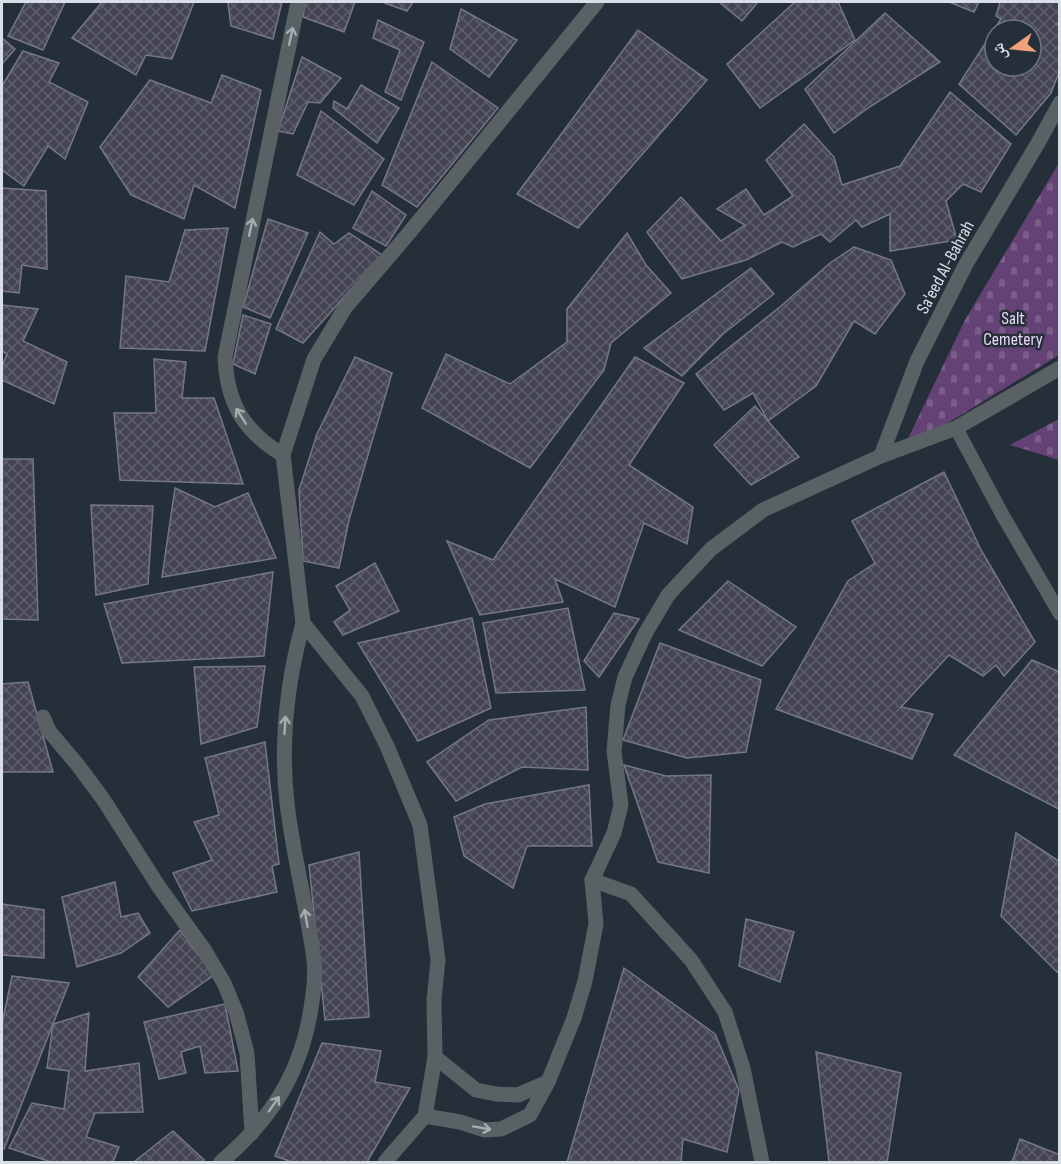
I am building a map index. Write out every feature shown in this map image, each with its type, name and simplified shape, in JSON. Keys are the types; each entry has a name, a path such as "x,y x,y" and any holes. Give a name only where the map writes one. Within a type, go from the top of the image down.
{"street":[{"path":"283,455 266,445 239,415 230,396 225,357 298,2"},
{"path":"221,1162 252,1133 291,1078 301,1052 315,989 314,961 287,802 284,758 284,724 288,690 303,623 283,455 314,359 345,308 410,233 597,2"},
{"name":"Sa'eed Al-Bahrah","path":"880,456 917,361 966,264 1038,143 1059,103"},
{"path":"425,1116 460,1122 484,1130 501,1129 530,1114 548,1082 574,1018 585,981 596,924 592,880 614,833 621,805 614,752 618,705 625,677 645,634 668,595 711,549 763,510 880,456 956,428 1059,368"},
{"path":"303,623 362,696 387,746 420,825 438,960 434,1000 435,1057 425,1116 385,1162"},
{"path":"44,717 49,732 103,798 159,887 225,983 247,1053 252,1133"},
{"path":"592,880 631,894 691,960 725,1012 743,1068 762,1162"},
{"path":"435,1057 476,1090 518,1095 548,1082"}],"lane":[{"path":"956,428 1059,614"}],"green space":[{"name":"Salt Cemetery","path":"1059,163 1059,355 902,451 965,320"},
{"path":"1059,419 1059,460 1010,445"}],"building":[{"path":"26,2 65,2 43,50 8,36"},
{"path":"102,2 194,2 172,59 146,55 136,75 72,38"},
{"path":"226,2 282,2 273,39 231,26"},
{"path":"305,2 355,2 344,32 303,17"},
{"path":"382,2 413,2 407,11"},
{"path":"719,2 758,2 742,21"},
{"path":"795,2 838,2 855,40 760,108 727,64"},
{"path":"949,2 979,2 974,12"},
{"path":"1000,2 1060,2 1060,20 1057,24 1060,26 1060,70 1051,93 1016,135 959,84 983,47 983,78 1043,78 1043,18 999,18 996,16"},
{"path":"461,9 517,40 489,77 450,49"},
{"path":"885,13 940,62 871,106 834,133 805,89"},
{"path":"378,20 424,42 401,100 385,92 400,50 373,38"},
{"path":"638,30 707,80 578,228 517,194"},
{"path":"2,38 15,49 2,64"},
{"path":"23,51 59,63 49,82 88,102 65,159 48,146 24,186 2,170 2,86"},
{"path":"302,57 341,78 320,103 308,102 293,134 278,131"},
{"path":"432,62 498,108 417,207 382,185"},
{"path":"222,75 261,90 235,208 194,185 184,219 131,195 100,147 150,80 211,103"},
{"path":"361,85 399,108 377,143 333,108 334,101 347,109"},
{"path":"950,92 1011,144 981,192 963,184 946,201 957,240 890,251 890,214 862,227 856,220 830,242 821,234 793,247 782,242 746,260 682,279 647,232 681,197 721,241 745,225 717,209 746,189 764,215 793,196 766,160 804,124 834,157 842,185 900,166"},
{"path":"321,111 384,159 354,205 297,175"},
{"path":"2,188 46,191 47,269 22,265 19,293 2,291"},
{"path":"372,191 406,215 386,246 353,228"},
{"path":"268,219 308,233 270,318 243,307"},
{"path":"228,228 205,351 120,348 126,276 169,282 185,230"},
{"path":"320,232 334,244 349,233 382,255 303,343 276,329"},
{"path":"627,233 646,265 671,293 611,343 604,370 530,468 422,408 446,354 510,384 567,342 567,309"},
{"path":"854,247 891,260 905,294 875,334 854,321 816,386 768,421 753,393 724,410 696,374 781,306 830,263"},
{"path":"751,268 774,294 723,334 682,376 644,348"},
{"path":"2,305 38,309 23,341 67,362 54,404 2,380 2,367 7,354 2,351"},
{"path":"243,315 271,324 255,374 233,364"},
{"path":"355,357 392,373 349,520 339,568 303,561 299,490 317,434"},
{"path":"635,357 684,383 629,465 693,507 687,544 644,523 615,607 555,579 563,602 480,615 447,541 493,560"},
{"path":"154,359 186,362 182,398 214,398 243,484 120,480 114,413 156,413"},
{"path":"755,406 799,457 751,485 714,445"},
{"path":"2,459 33,459 38,620 2,619"},
{"path":"944,472 981,550 1035,642 1004,676 996,665 983,676 949,655 901,707 933,714 912,759 776,709 848,581 875,563 852,521"},
{"path":"175,488 215,507 248,493 276,558 162,577"},
{"path":"91,505 153,506 148,584 96,595"},
{"path":"375,563 399,611 343,635 334,622 350,610 336,586"},
{"path":"273,572 264,656 122,663 104,604"},
{"path":"728,581 796,627 762,666 679,630"},
{"path":"568,608 585,690 496,693 483,623"},
{"path":"614,613 639,619 599,677 584,661"},
{"path":"472,618 491,708 418,741 358,643"},
{"path":"660,643 761,680 746,752 687,758 623,740"},
{"path":"1032,660 1060,672 1059,809 954,755"},
{"path":"265,666 257,727 201,744 194,667"},
{"path":"28,682 53,772 2,772 2,684"},
{"path":"586,707 588,770 522,767 456,801 427,762 489,720"},
{"path":"265,742 279,864 272,866 277,892 192,911 173,873 212,860 194,822 219,815 205,758"},
{"path":"624,765 666,776 711,775 709,873 658,862"},
{"path":"589,785 592,846 527,846 513,888 464,856 454,817 485,804"},
{"path":"1016,833 1060,862 1060,975 1001,916"},
{"path":"359,852 369,1017 325,1020 309,865"},
{"path":"115,882 121,917 138,913 150,933 121,953 77,967 62,897"},
{"path":"2,904 44,910 44,958 2,955"},
{"path":"746,919 794,932 780,982 739,966"},
{"path":"180,930 214,975 168,1007 138,977"},
{"path":"624,968 715,1034 739,1090 727,1152 683,1139 681,1162 567,1162"},
{"path":"12,976 69,983 4,1149 2,1148 2,1024"},
{"path":"225,1004 238,1071 205,1073 200,1046 181,1052 186,1073 159,1079 144,1022"},
{"path":"89,1013 85,1071 139,1063 143,1112 95,1113 86,1137 119,1147 113,1162 51,1162 9,1148 32,1103 64,1109 69,1071 47,1068 53,1024"},
{"path":"322,1043 381,1051 375,1082 410,1088 367,1162 292,1162 275,1156"},
{"path":"816,1052 901,1073 887,1162 829,1162"},
{"path":"173,1131 204,1160 201,1162 134,1162"},
{"path":"1020,1139 1060,1155 1060,1162 1012,1162"}]}
